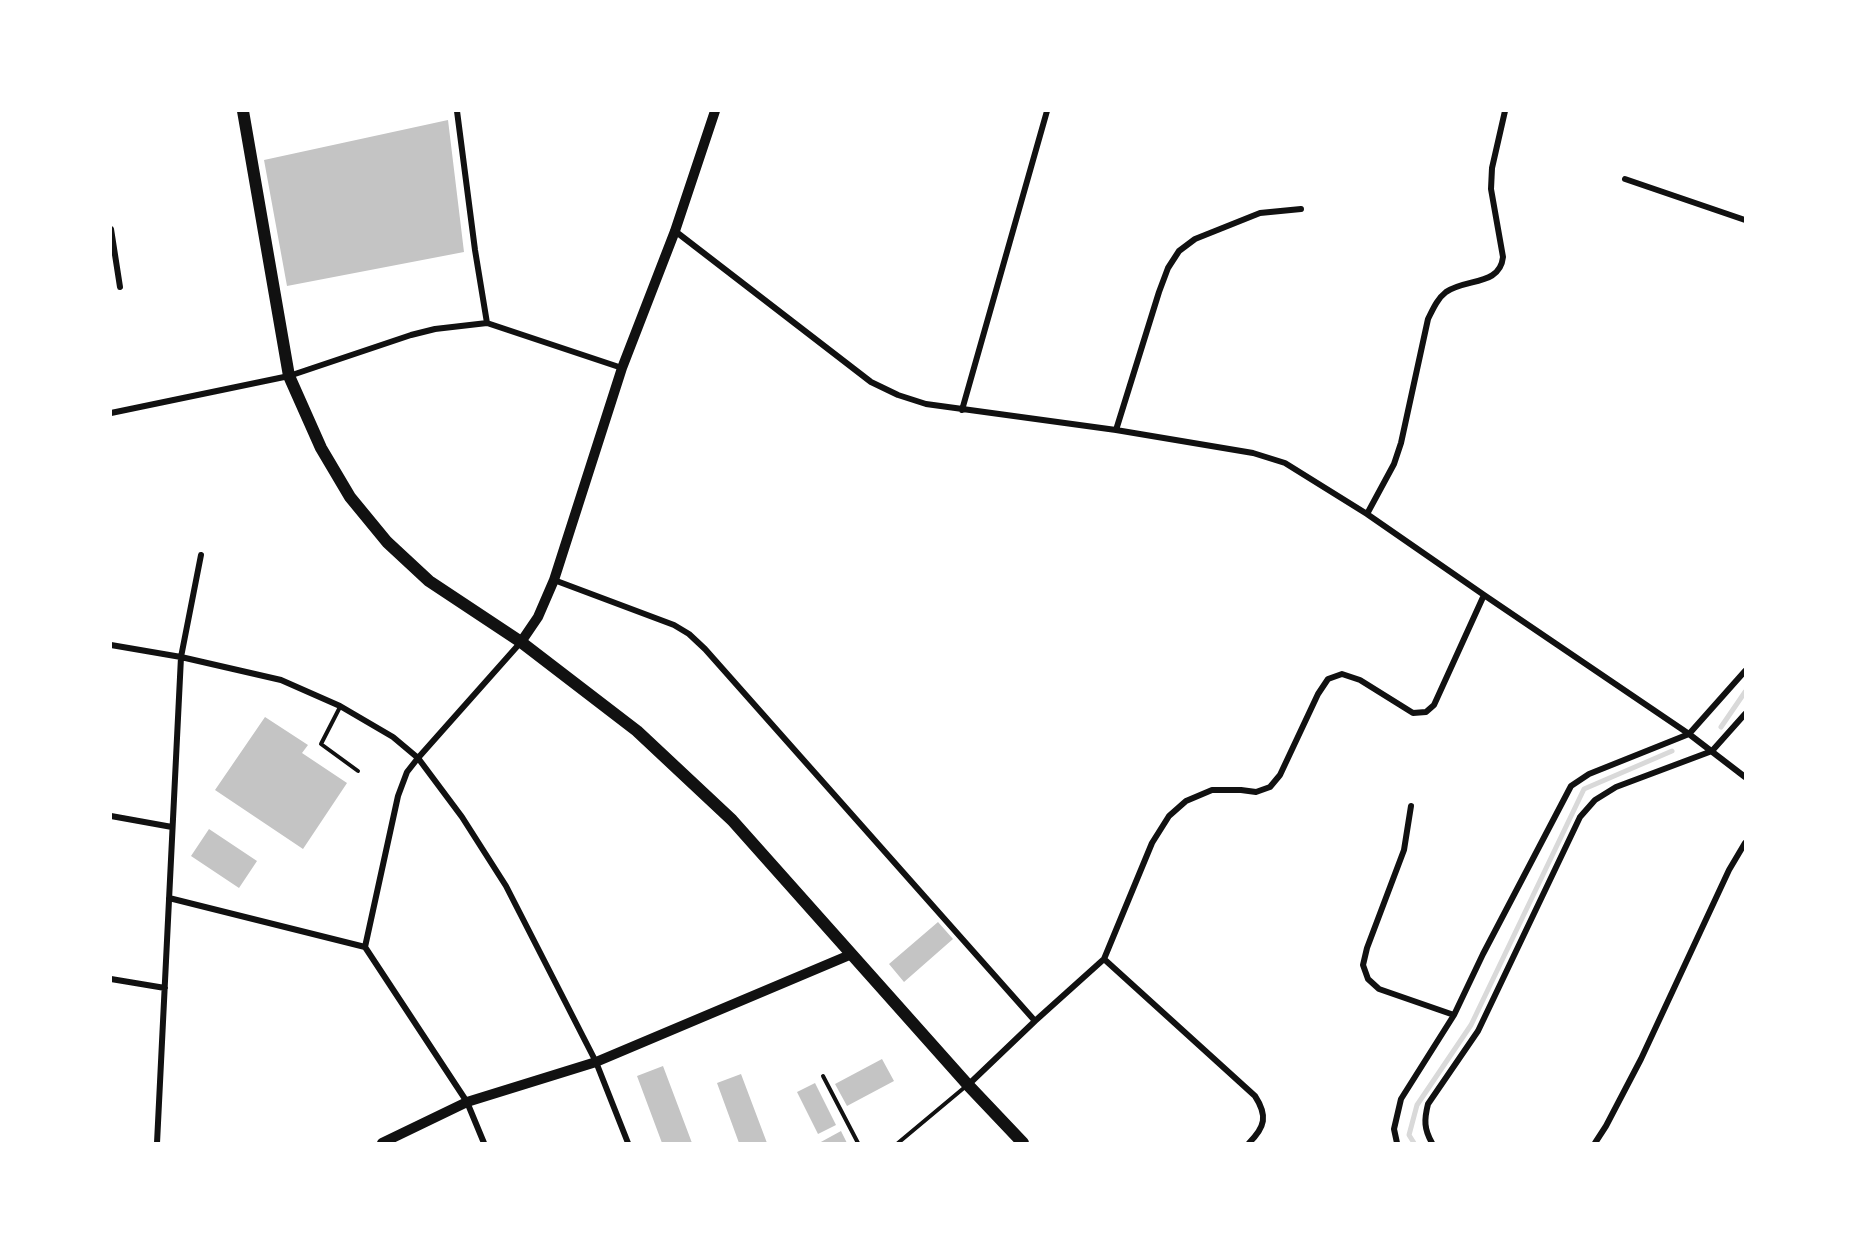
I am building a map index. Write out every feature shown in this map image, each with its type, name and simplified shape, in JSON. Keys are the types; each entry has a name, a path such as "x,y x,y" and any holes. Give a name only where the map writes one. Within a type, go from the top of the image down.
{"main road":[{"path":"243,111 289,376 321,448 350,497 387,542 429,581 521,642 637,731 732,820 968,1085 1023,1143"}],"street":[{"path":"457,111 487,323"},
{"path":"365,947 398,795 407,772 521,642 538,617 554,580 622,368 675,231 715,111"},
{"path":"962,410 1047,111"},
{"path":"1367,514 1394,464 1401,443 1428,319 1436,303 1447,292 1492,276 1498,273 1502,266 1503,257 1491,189 1492,168 1505,111"},
{"path":"1624,179 1745,220"},
{"path":"1116,430 1167,268 1179,250 1195,239 1260,213 1301,209"},
{"path":"111,229 120,287"},
{"path":"675,231 871,382 898,395 926,404 962,410 1116,430 1253,453 1285,463 1367,514 1689,734 1745,777"},
{"path":"111,413 289,376 435,329 487,323 622,368"},
{"path":"157,1143 180,657 201,555"},
{"path":"554,580 655,617 689,634 1035,1021"},
{"path":"968,1085 1104,959 1152,843 1169,816 1186,801 1212,790 1256,792 1270,787 1280,775 1318,694 1328,679 1342,674 1360,680 1413,713 1426,712 1434,705 1484,595"},
{"path":"111,645 180,657 281,680 340,706 393,737 418,758 462,817 506,886 596,1062 628,1143"},
{"path":"1397,1143 1394,1129 1401,1099 1454,1015 1483,954 1571,786 1589,774 1689,734 1745,671"},
{"path":"1432,1143 1425,1131 1424,1118 1428,1104 1478,1031 1580,817 1595,800 1616,787 1713,751 1745,714"},
{"path":"1410,806 1404,850 1363,964 1368,979 1378,989 1454,1015"},
{"path":"111,816 172,827"},
{"path":"1595,1143 1641,1059 1729,870 1745,843"},
{"path":"169,898 365,947 467,1102 484,1143"},
{"path":"382,1143 467,1102 596,1062 852,954"},
{"path":"1104,959 1255,1096 1263,1108 1264,1120 1258,1134 1249,1143"},
{"path":"111,979 165,988"}],"lane":[{"path":"340,706 321,744 358,771"},
{"path":"823,1076 858,1143"},
{"path":"898,1143 968,1085"}],"building":[{"path":"448,120 464,252 287,286 264,160"},
{"path":"265,717 308,745 302,753 347,783 303,849 215,790"},
{"path":"209,829 257,861 239,888 191,856"},
{"path":"938,922 953,939 904,982 889,964"},
{"path":"882,1059 894,1081 847,1106 835,1084"},
{"path":"663,1066 692,1143 662,1143 637,1076"},
{"path":"741,1074 767,1143 739,1143 717,1083"},
{"path":"815,1083 836,1125 818,1134 797,1092"},
{"path":"841,1131 847,1143 819,1143"}],"waterway":[{"path":"1721,727 1745,692"},
{"path":"1414,1143 1409,1135 1417,1105 1471,1025 1584,789 1672,751"}]}
